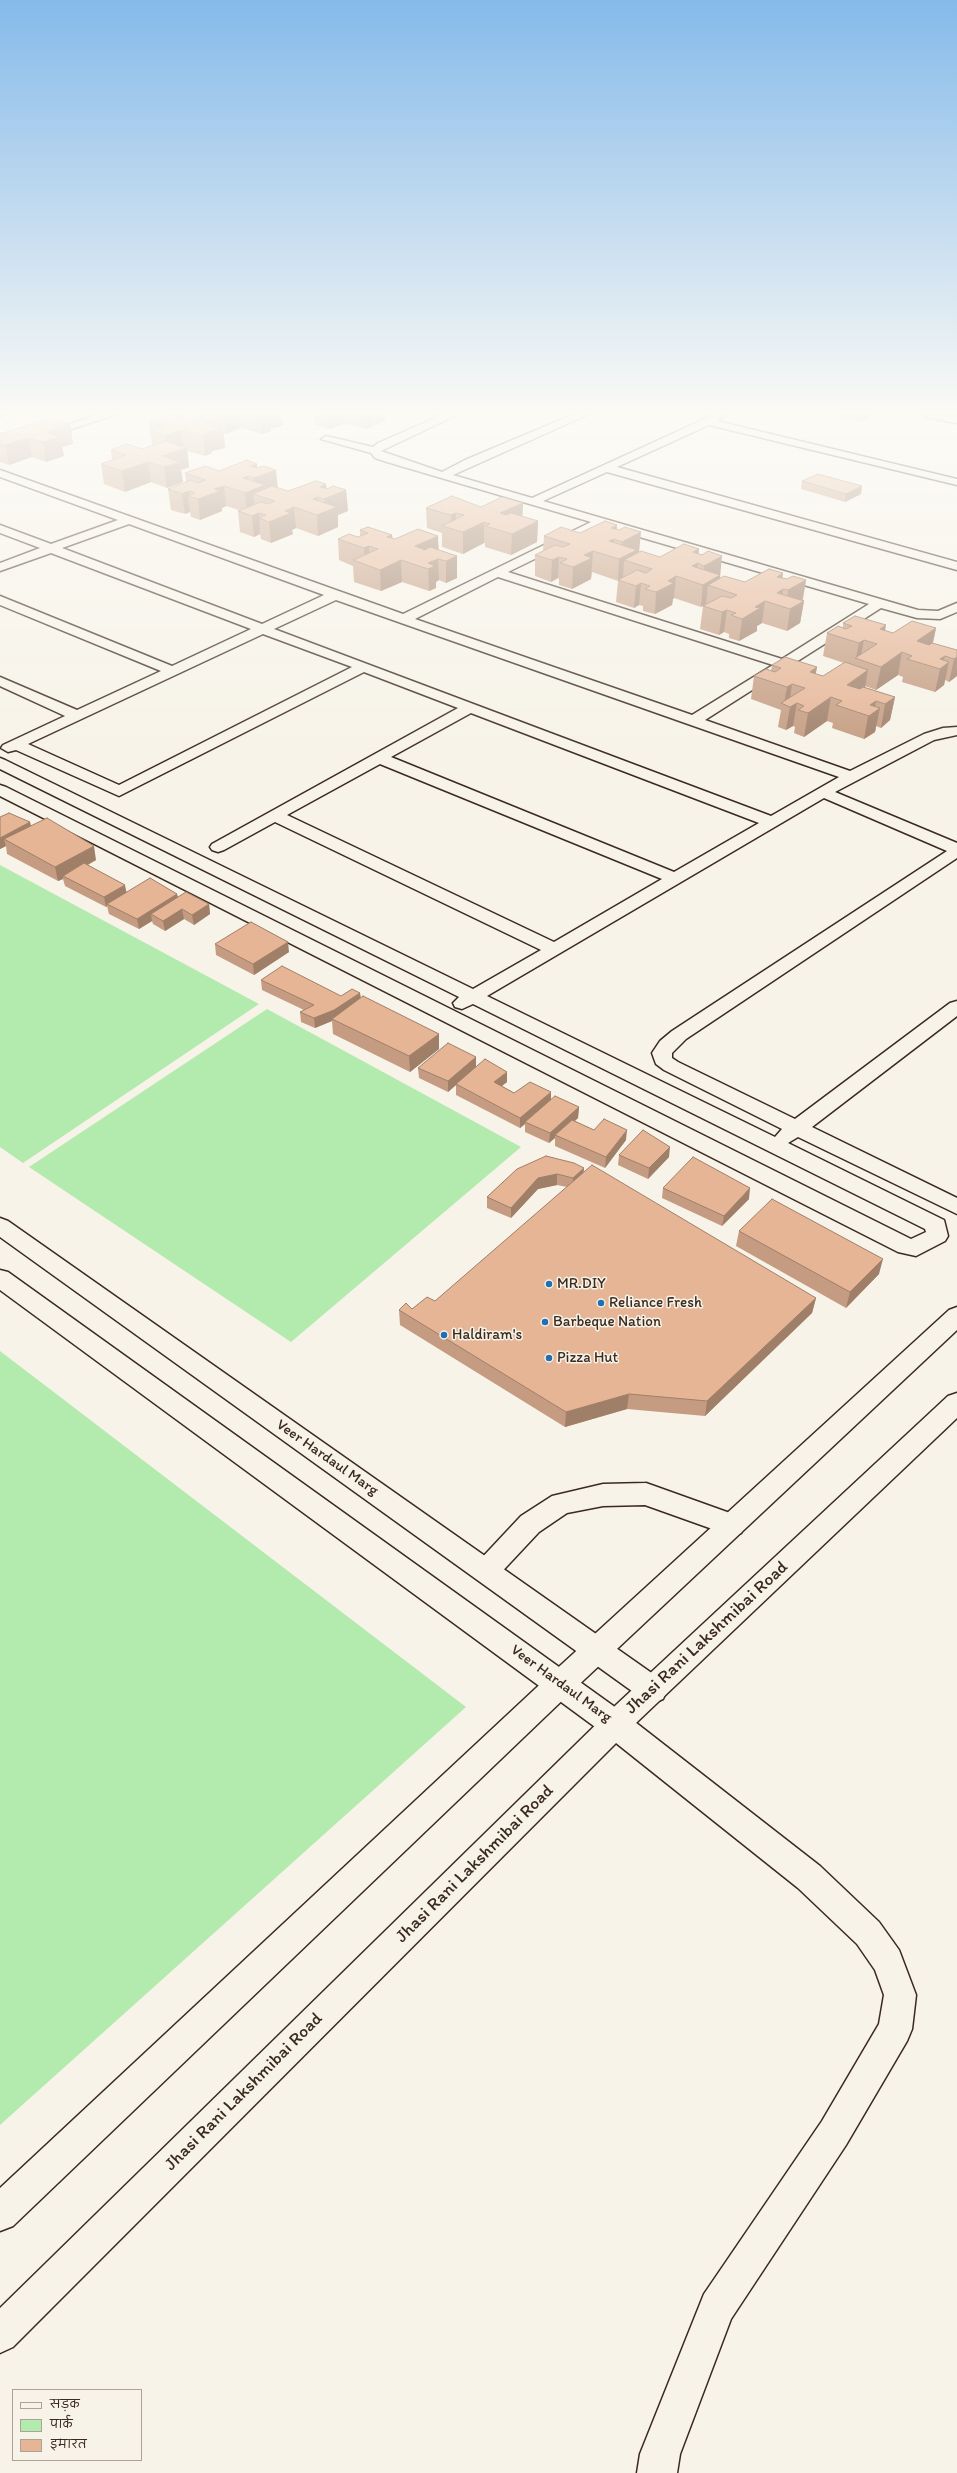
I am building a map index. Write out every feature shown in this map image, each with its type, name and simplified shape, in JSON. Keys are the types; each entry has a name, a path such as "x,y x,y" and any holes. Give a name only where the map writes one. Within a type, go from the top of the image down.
{"street":[{"path":"4,530 771,822"},
{"path":"0,567 99,530"},
{"path":"157,530 335,595 851,776"},
{"path":"404,619 583,530"},
{"path":"634,530 880,603 927,615 940,615 957,607"},
{"path":"830,530 957,566"},
{"path":"497,573 785,664"},
{"path":"0,751 335,595"},
{"path":"0,600 172,672"},
{"path":"693,720 785,664 880,603"},
{"path":"16,744 119,791 363,667"},
{"path":"0,681 77,716"},
{"path":"218,847 469,708"},
{"path":"445,1013 471,996 851,776 929,737 943,732 957,731"},
{"path":"378,758 675,878"},
{"path":"0,763 936,1225 936,1236 916,1248 906,1246 0,790"},
{"path":"822,792 957,850"},
{"path":"275,816 554,949"},
{"path":"957,850 679,1035 667,1044 662,1053 663,1060 671,1066 795,1129 957,1207"},
{"path":"774,1146 957,1008"},
{"name":"Veer Hardaul Marg","path":"0,1226 653,1690"},
{"name":"Veer Hardaul Marg","path":"0,1278 616,1725 809,1877 868,1933 888,1961 900,1995 895,2029 834,2132 717,2307 660,2454 657,2473"},
{"path":"0,2213 560,1684 957,1316"},
{"name":"Jhasi Rani Lakshmibai Road","path":"0,2334 616,1725 957,1403"},
{"path":"486,1571 530,1524 561,1504 603,1495 646,1494 732,1525"}],"green space":[{"path":"0,865 259,1004 23,1163 0,1147"},
{"path":"267,1009 521,1147 291,1342 29,1167"},
{"path":"0,1351 466,1707 0,2125"}],"building":[{"path":"361,530 378,530 392,535 387,537 395,539 415,530 422,530 438,536 415,546 425,550 430,547 457,556 446,561 438,559 428,563 435,566 428,569 401,560 380,570 353,560 378,549 369,546 364,548 338,539 349,534 358,537 368,533"},
{"path":"500,530 519,530 512,534"},
{"path":"555,530 572,530 580,533 585,530 636,530 641,532 622,542 614,539 609,541 637,550 619,559 593,551 584,555 592,558 573,567 560,563 567,559 559,557 552,560 535,555 555,545 563,547 570,544 544,536"},
{"path":"684,544 699,549 693,552 702,555 708,551 722,556 704,566 698,563 692,566 720,575 703,585 676,576 668,581 674,583 656,592 645,589 650,586 641,583 636,586 618,580 637,570 646,573 652,569 624,560 641,551 660,557"},
{"path":"769,569 783,573 777,577 787,579 793,576 806,580 788,590 783,589 777,593 804,601 790,609 765,601 755,607 760,608 742,619 731,615 736,613 727,610 722,612 703,606 722,596 731,598 737,595 708,585 724,576 745,582"},
{"path":"855,616 886,625 880,629 893,633 912,621 936,628 917,641 929,645 932,643 957,650 957,657 954,659 945,656 940,659 949,662 940,669 907,659 912,656 902,652 881,667 855,658 877,644 864,640 859,643 827,633 838,626 846,629 852,626 843,623"},
{"path":"785,657 817,667 810,672 823,676 845,662 868,670 847,685 860,689 863,687 895,697 885,704 876,701 870,705 880,708 869,716 836,705 842,701 831,697 808,713 798,710 804,706 797,703 790,707 781,703 805,688 792,684 787,687 754,676 766,669 775,672 781,668 772,665"},
{"path":"9,813 30,822 0,838 0,817"},
{"path":"47,818 94,846 55,867 4,839"},
{"path":"84,863 125,885 104,897 63,876"},
{"path":"150,878 177,894 137,919 107,904"},
{"path":"186,892 209,904 192,915 182,909 163,921 151,914"},
{"path":"251,922 288,942 253,964 215,944"},
{"path":"282,966 341,996 352,989 360,993 334,1010 314,1018 300,1012 314,1005 261,980"},
{"path":"363,996 439,1034 409,1056 332,1019"},
{"path":"448,1043 476,1057 448,1081 418,1068"},
{"path":"485,1059 507,1072 494,1082 514,1093 530,1082 551,1092 520,1118 456,1084"},
{"path":"555,1096 579,1107 550,1133 525,1122"},
{"path":"604,1119 627,1130 606,1157 555,1135 572,1120 594,1130"},
{"path":"643,1130 670,1147 649,1168 619,1155"},
{"path":"546,1156 574,1163 584,1168 573,1178 557,1174 538,1178 511,1208 487,1197 517,1169"},
{"path":"693,1157 750,1188 724,1216 663,1188"},
{"path":"592,1165 816,1298 707,1401 629,1394 566,1412 399,1310 406,1303 412,1309 427,1297 435,1301"},
{"path":"772,1199 883,1259 850,1292 739,1231"}],"place":[{"name":"MR.DIY","path":"549,1284"},
{"name":"Reliance Fresh","path":"601,1303"},
{"name":"Barbeque Nation","path":"545,1322"},
{"name":"Haldiram's","path":"444,1335"},
{"name":"Pizza Hut","path":"549,1358"}]}
